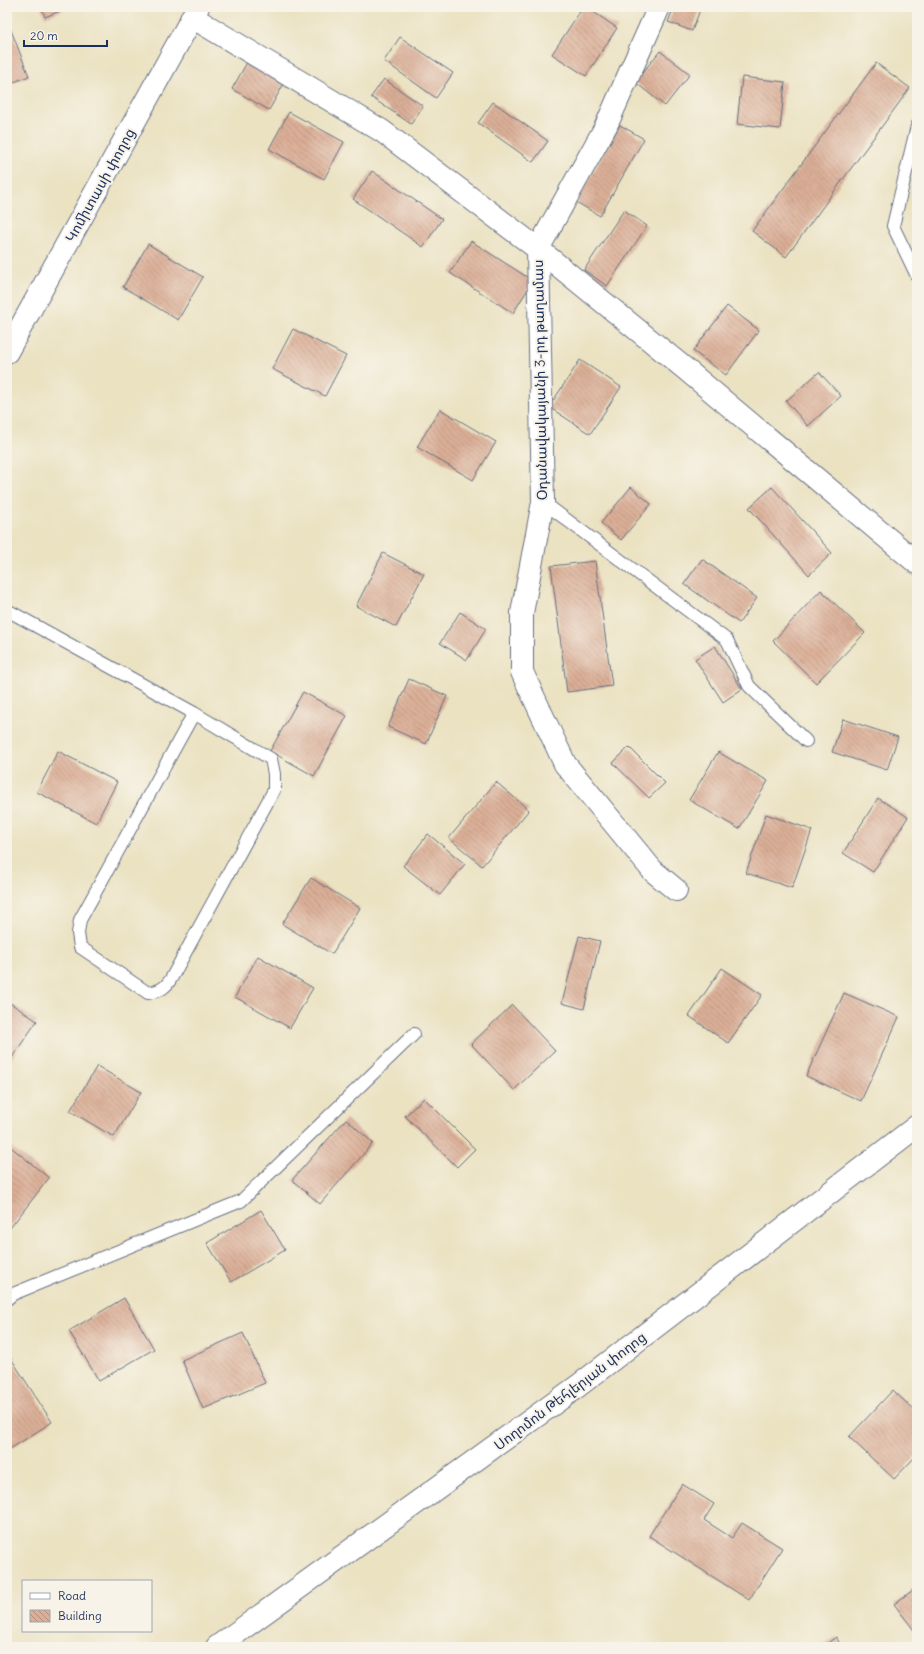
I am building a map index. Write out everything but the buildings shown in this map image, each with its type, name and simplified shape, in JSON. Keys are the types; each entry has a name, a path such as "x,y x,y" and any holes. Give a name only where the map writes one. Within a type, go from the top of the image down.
{"street":[{"name":"Օդանավակայանի 3-րդ թաղամաս","path":"659,7 606,126 538,249 543,502 522,613 522,672 565,764 653,870 676,890"},
{"name":"Օդանավակայանի 3-րդ թաղամաս","path":"195,12 382,131 538,249 683,367 917,563"},
{"name":"Կոմիտասի փողոց","path":"7,352 195,12"},
{"name":"Սողոմոն Թեհլերյան փողոց","path":"217,1647 578,1386 917,1126"}],"lane":[{"path":"917,126 893,226 917,276"},
{"path":"543,502 727,640 749,686 806,741"},
{"path":"7,610 194,713 270,759 274,774 274,790 172,977 166,986 157,992 148,993 80,947 78,933 80,920 194,713"},
{"path":"7,1299 13,1294 241,1201 414,1034"}]}
